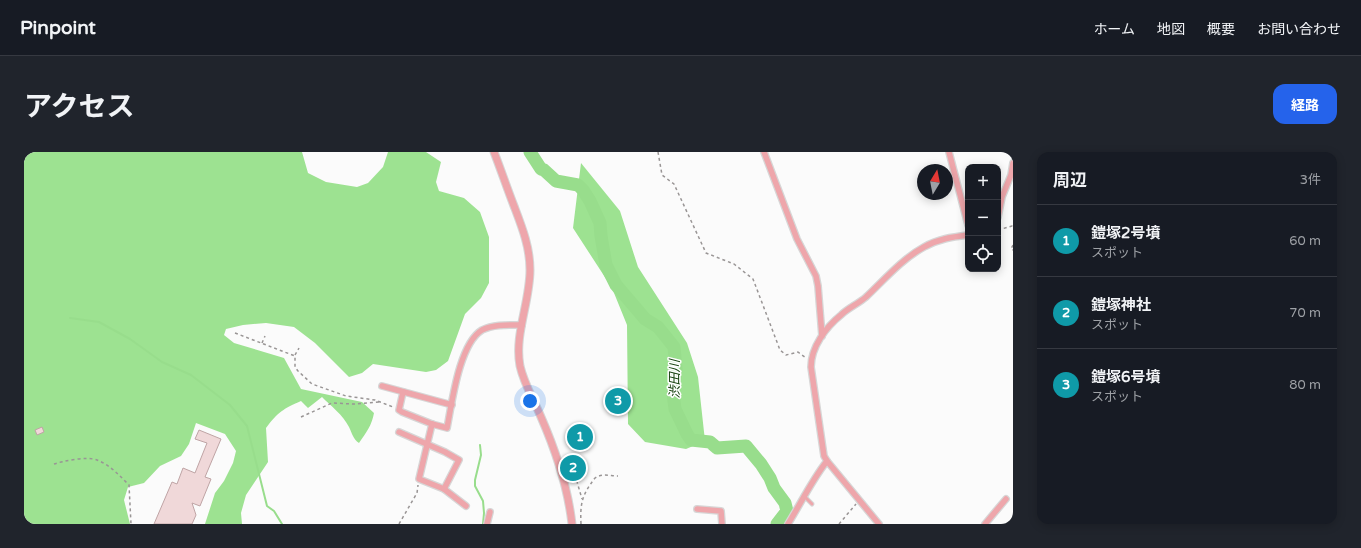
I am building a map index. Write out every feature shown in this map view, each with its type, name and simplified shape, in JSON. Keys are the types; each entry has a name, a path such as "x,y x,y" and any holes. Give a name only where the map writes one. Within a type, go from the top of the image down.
{"street":[{"path":"494,152 525,235 529,254 529,281 519,348 520,366 550,441 570,505 572,524"},
{"path":"764,152 797,238 816,276 822,336"},
{"path":"949,152 965,213"},
{"path":"1001,202 1011,175 1013,163"},
{"path":"879,524 824,456 811,362 814,350 822,336 840,315 862,301 906,259 923,247 940,239 965,235"},
{"path":"403,392 399,410 432,424 447,428 460,367 471,342 477,334 486,328 494,326 522,325"},
{"path":"382,386 452,405"},
{"path":"432,424 418,479 444,489 466,506"},
{"path":"399,432 445,452 459,460 444,489"},
{"path":"788,524 805,498 820,470 827,461"},
{"path":"985,524 1006,499"},
{"path":"707,510 708,503"},
{"path":"697,509 721,511 722,524"},
{"path":"487,524 490,512"}],"lane":[{"path":"805,498 812,504"}],"path":[{"path":"658,152 662,175 674,184 706,253 734,264 753,279 780,350 786,354 798,352 811,362"},
{"path":"1001,229 1012,226 1013,229"},
{"path":"1013,245 1011,249 1013,250"},
{"path":"235,333 295,356"},
{"path":"262,343 265,336"},
{"path":"299,348 295,356 295,367 312,384 346,396 380,402 399,410"},
{"path":"301,417 332,403 354,404 380,402"},
{"path":"54,464 68,460 95,459 114,470 129,485 131,524"},
{"path":"575,475 582,499"},
{"path":"581,524 580,510 582,499 591,483 598,476 618,476"},
{"path":"399,524 417,493 418,479"},
{"path":"839,524 859,501"}],"green space":[{"path":"24,152 302,152 308,173 326,182 357,187 368,183 383,167 388,152 426,152 441,162 436,182 439,191 464,198 480,212 489,237 489,283 481,298 465,314 448,361 436,370 426,372 373,364 362,373 349,377 315,343 294,327 266,323 243,325 226,329 224,335 234,343 284,358 301,389 362,402 374,413 370,425 359,443 354,438 344,419 322,397 308,408 301,401 285,409 274,418 266,428 268,462 246,495 241,513 242,524 205,524 215,493 224,481 233,463 236,451 225,434 196,423 189,444 181,456 160,466 144,483 128,487 124,500 130,524 24,524"},
{"path":"581,163 620,211 638,267 687,343 698,377 705,441 686,449 645,442 628,424 627,325 612,288 573,228"}],"building":[{"path":"42,427 44,432 37,435 35,430"},
{"path":"199,430 221,439 205,477 211,479 200,506 192,503 196,515 192,524 154,524 172,482 177,484 183,468 195,473 207,443 195,439"}],"waterway":[{"name":"渋田川","path":"530,152 541,169 556,181 578,185 583,190 600,223 606,265 616,285 645,319 658,327 674,347 676,369 673,393 675,409 687,434 691,440 710,442 717,448 746,446 761,464 770,478 774,488 785,503 787,511 777,524"},
{"path":"70,318 99,322 130,339 162,362 191,375 230,405 247,426 267,506 274,511 282,524"},
{"path":"480,445 481,455 475,486 483,501 483,524"}],"place":[{"name":"鎧塚6号墳","path":"618,401"},
{"name":"鎧塚2号墳","path":"580,437"},
{"name":"鎧塚神社","path":"573,468"}]}
